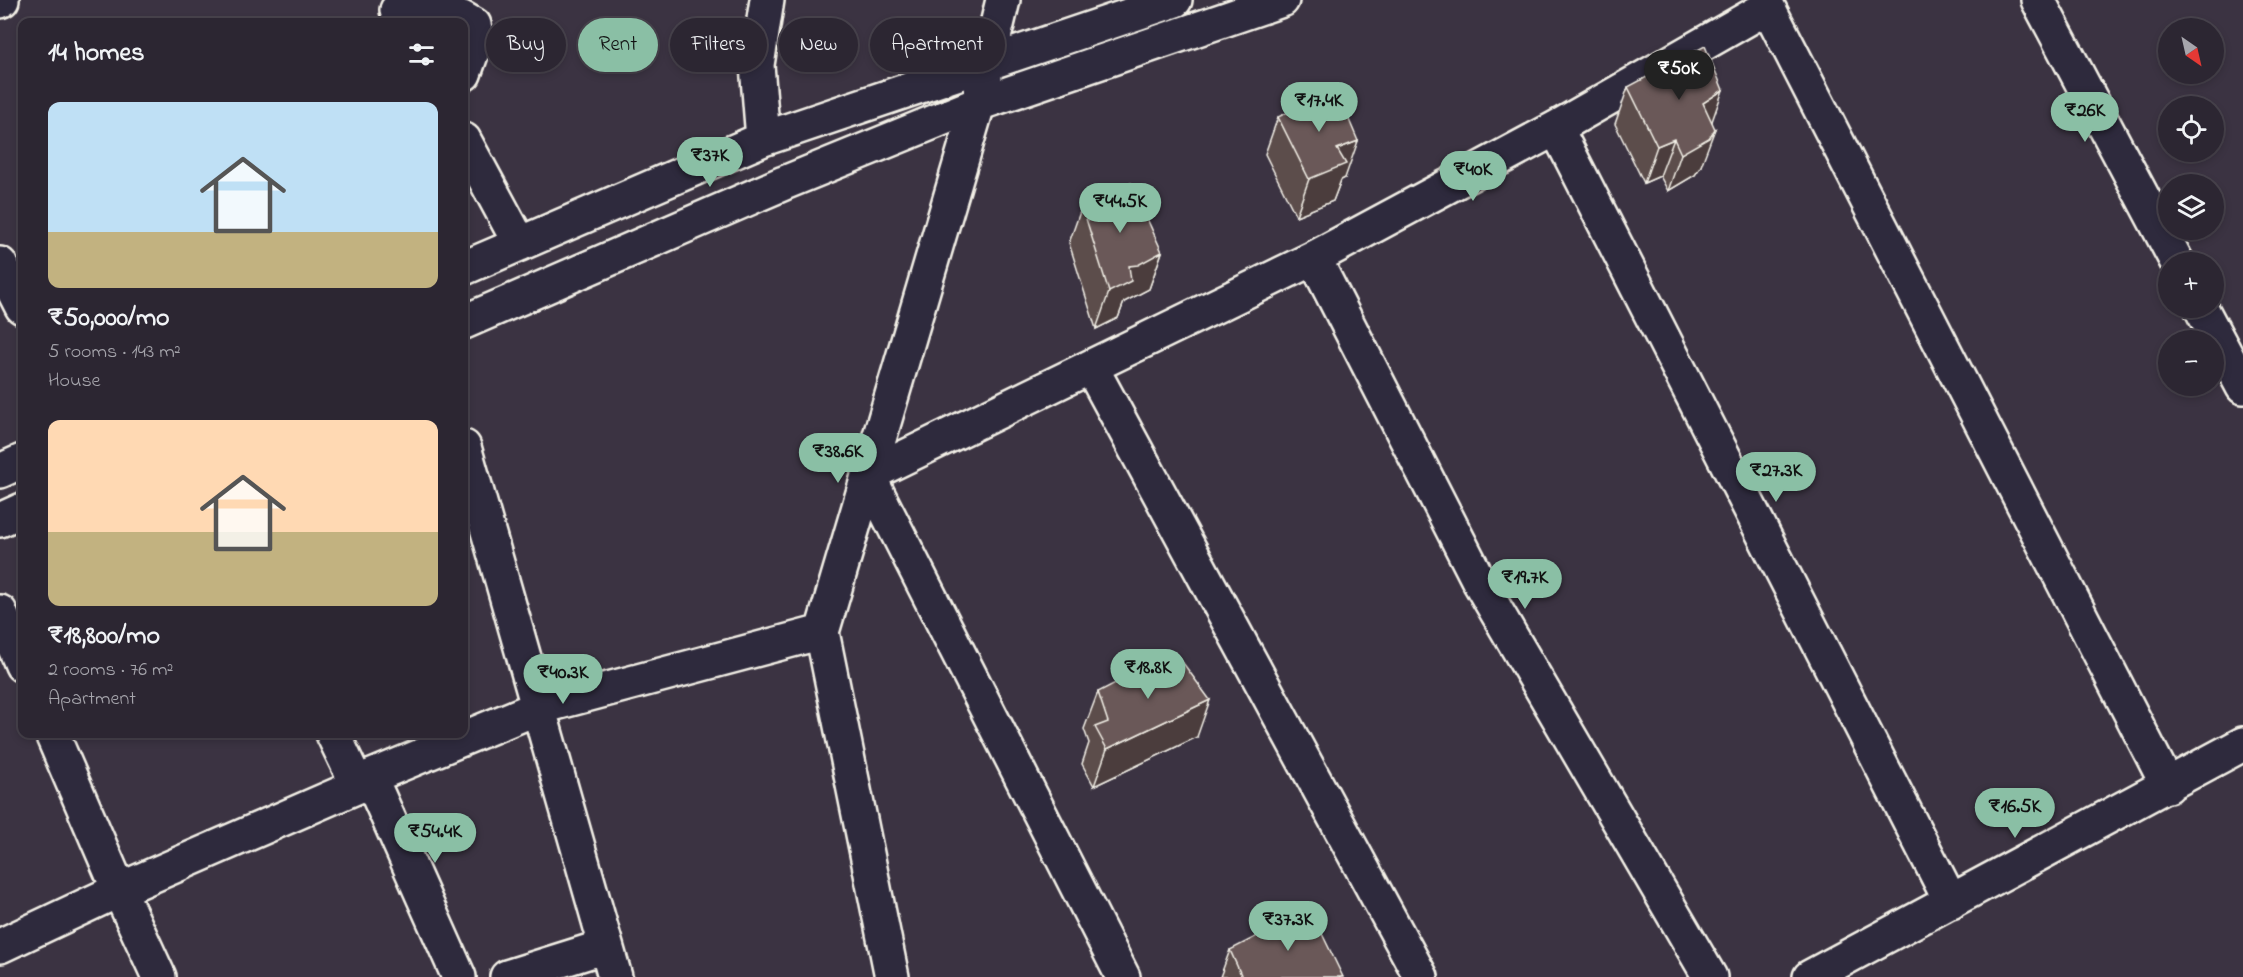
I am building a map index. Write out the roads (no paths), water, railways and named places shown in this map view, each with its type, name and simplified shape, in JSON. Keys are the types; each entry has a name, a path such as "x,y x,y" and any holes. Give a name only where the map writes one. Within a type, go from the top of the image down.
{"street":[{"path":"763,139 757,65 767,0"},
{"path":"998,18 1003,0"},
{"path":"1005,59 1175,0"},
{"path":"468,320 784,183 978,104 1282,0"},
{"path":"2038,0 2172,252"},
{"path":"868,475 1314,258 1556,128 1772,2 2168,786"},
{"path":"396,11 462,18"},
{"path":"468,22 474,25 477,38 468,63"},
{"path":"468,266 763,139 968,72"},
{"path":"892,977 822,632 978,104 985,72"},
{"path":"1556,128 1950,902"},
{"path":"468,147 520,244"},
{"path":"1314,258 1480,583 1710,977"},
{"path":"9,266 18,294"},
{"path":"2206,318 2243,387"},
{"path":"1091,367 1421,977"},
{"path":"468,461 615,977"},
{"path":"0,471 18,463"},
{"path":"868,475 1123,977"},
{"path":"0,520 18,512"},
{"path":"0,612 18,655"},
{"path":"468,737 537,708 822,632"},
{"path":"54,738 118,891 159,977"},
{"path":"336,738 364,781 459,977"},
{"path":"0,946 364,781 466,738"},
{"path":"1810,977 2243,744"},
{"path":"507,977 606,946"}]}
